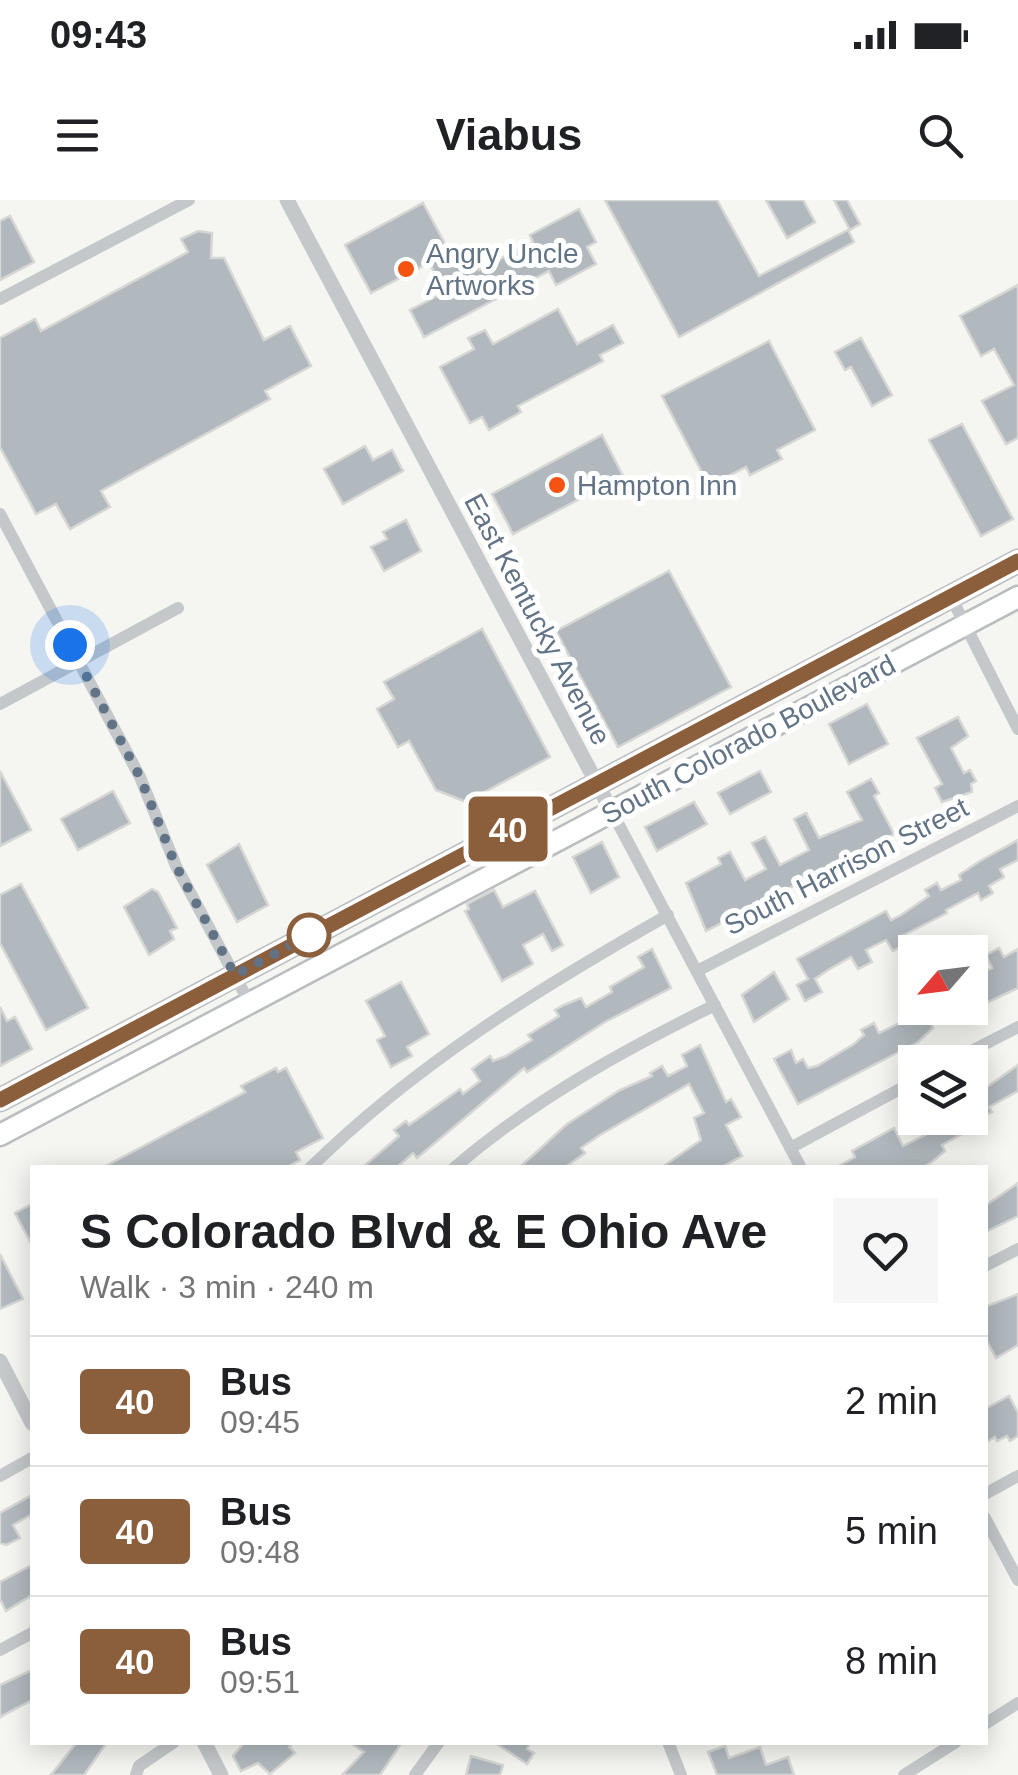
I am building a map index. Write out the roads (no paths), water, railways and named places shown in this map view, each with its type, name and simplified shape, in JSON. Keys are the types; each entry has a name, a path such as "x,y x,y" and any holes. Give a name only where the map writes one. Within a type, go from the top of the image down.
{"main road":[{"name":"South Colorado Boulevard","path":"0,1100 1018,562"},
{"name":"South Colorado Boulevard","path":"0,1134 1018,597"}],"street":[{"path":"0,298 188,200"},
{"name":"East Kentucky Avenue","path":"287,200 798,1165"},
{"path":"0,514 140,777 176,866 250,1002"},
{"path":"951,597 1018,729"},
{"path":"0,704 178,608"},
{"name":"South Harrison Street","path":"697,972 1018,806"},
{"path":"313,1165 377,1104 456,1042 533,992 668,915"},
{"path":"458,1165 514,1120 611,1057 715,1005"},
{"path":"983,1045 1018,1027"},
{"path":"790,1148 898,1090"},
{"path":"988,1264 1018,1249"},
{"path":"0,1361 30,1419"},
{"path":"0,1476 30,1459"},
{"path":"988,1492 1018,1476"},
{"path":"988,1524 1018,1580"},
{"path":"0,1650 30,1634"},
{"path":"988,1722 1018,1703"},
{"path":"136,1775 139,1766 170,1745"},
{"path":"206,1745 221,1775"},
{"path":"416,1775 437,1745"},
{"path":"669,1745 681,1775"},
{"path":"904,1775 951,1745"}],"place":[{"name":"Angry Uncle Artworks","path":"406,269"},
{"name":"Hampton Inn","path":"557,485"}]}
